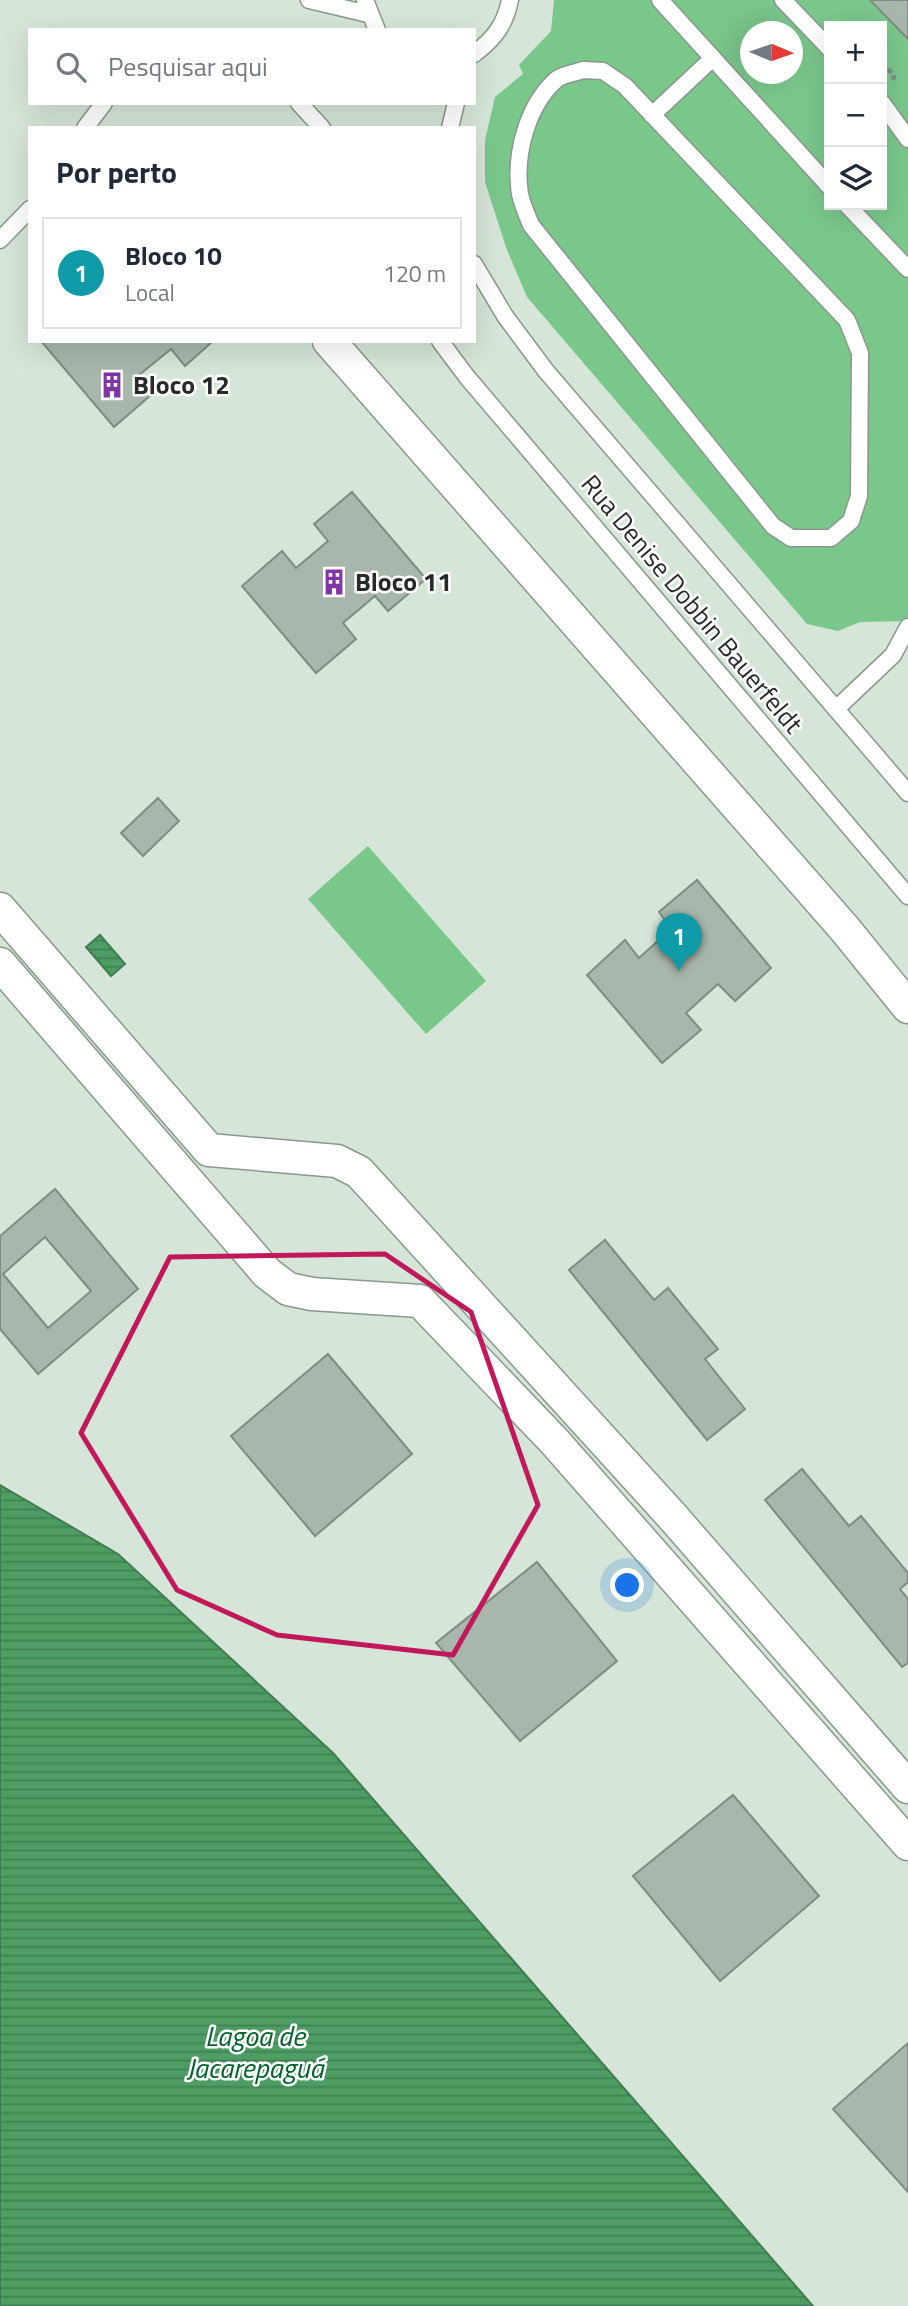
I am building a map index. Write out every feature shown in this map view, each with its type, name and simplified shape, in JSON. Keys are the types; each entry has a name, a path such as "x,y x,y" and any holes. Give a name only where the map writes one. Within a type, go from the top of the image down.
{"street":[{"path":"331,343 835,918 908,1007"},
{"path":"0,909 209,1150 337,1161 359,1172 672,1516 908,1787"},
{"path":"0,964 267,1273 288,1289 312,1294 420,1301"},
{"path":"184,1176 209,1150"},
{"path":"443,1267 429,1266 419,1269 414,1284 420,1301 555,1442 908,1844"},
{"path":"758,1673 788,1649"}],"lane":[{"path":"309,0 367,7 376,28"},
{"path":"476,52 493,39 507,17 510,0"},
{"path":"660,0 824,180"},
{"path":"783,0 824,43"},
{"path":"652,115 713,58"},
{"path":"583,70 603,71 625,86 652,115 848,320 860,353 859,496 851,521 831,538 791,538 773,526 531,225 520,194 520,156 528,122 541,97 559,77 583,70"},
{"path":"87,126 102,105"},
{"path":"301,105 320,126"},
{"path":"450,126 456,105"},
{"path":"887,110 908,139"},
{"path":"853,210 908,269"},
{"path":"0,240 28,211"},
{"name":"Rua Denise Dobbin Bauerfeldt","path":"476,267 505,316 546,371 908,793"},
{"name":"Rua Denise Dobbin Bauerfeldt","path":"442,343 467,377 908,896"},
{"path":"835,709 893,655 908,627"}],"highlighted area":[{"path":"385,1254 471,1312 538,1505 453,1655 277,1635 177,1590 81,1433 170,1257"}],"shaded area":[{"path":"554,0 908,0 908,621 860,622 838,631 807,624 527,297 507,250 485,182 485,140 495,97 523,74 519,65 551,31"},
{"path":"368,846 486,981 426,1034 308,899"}],"water":[{"path":"100,935 125,964 111,976 86,947"},
{"name":"Lagoa de Jacarepaguá","path":"0,1485 118,1554 333,1753 813,2306 0,2306"}],"building":[{"path":"870,0 908,0 908,39"},
{"name":"Bloco 12","path":"43,343 211,343 185,366 171,349 138,376 152,394 114,427"},
{"name":"Bloco 11","path":"352,492 426,579 388,611 375,596 343,623 356,639 316,673 242,586 282,551 296,568 328,541 314,524"},
{"path":"158,798 179,821 143,856 121,833"},
{"path":"697,880 771,968 735,1001 718,984 686,1013 701,1030 662,1063 587,975 625,940 639,958 671,929 659,912"},
{"path":"55,1189 138,1289 38,1374 0,1329 0,1236","holes":["45,1237 91,1291 48,1328 3,1274"]},
{"path":"605,1240 654,1300 668,1288 718,1349 705,1359 745,1409 707,1440 569,1270"},
{"path":"328,1354 412,1454 315,1536 231,1436"},
{"path":"802,1469 849,1526 861,1516 908,1573 908,1582 900,1589 908,1599 908,1663 902,1667 765,1500"},
{"path":"537,1562 617,1661 520,1741 436,1643"},
{"path":"733,1795 819,1896 720,1981 633,1876"},
{"path":"908,2043 908,2192 833,2109"}],"place":[{"name":"Bloco 12","path":"112,385"},
{"name":"Bloco 11","path":"334,582"},
{"name":"Bloco 10","path":"679,971"}]}
